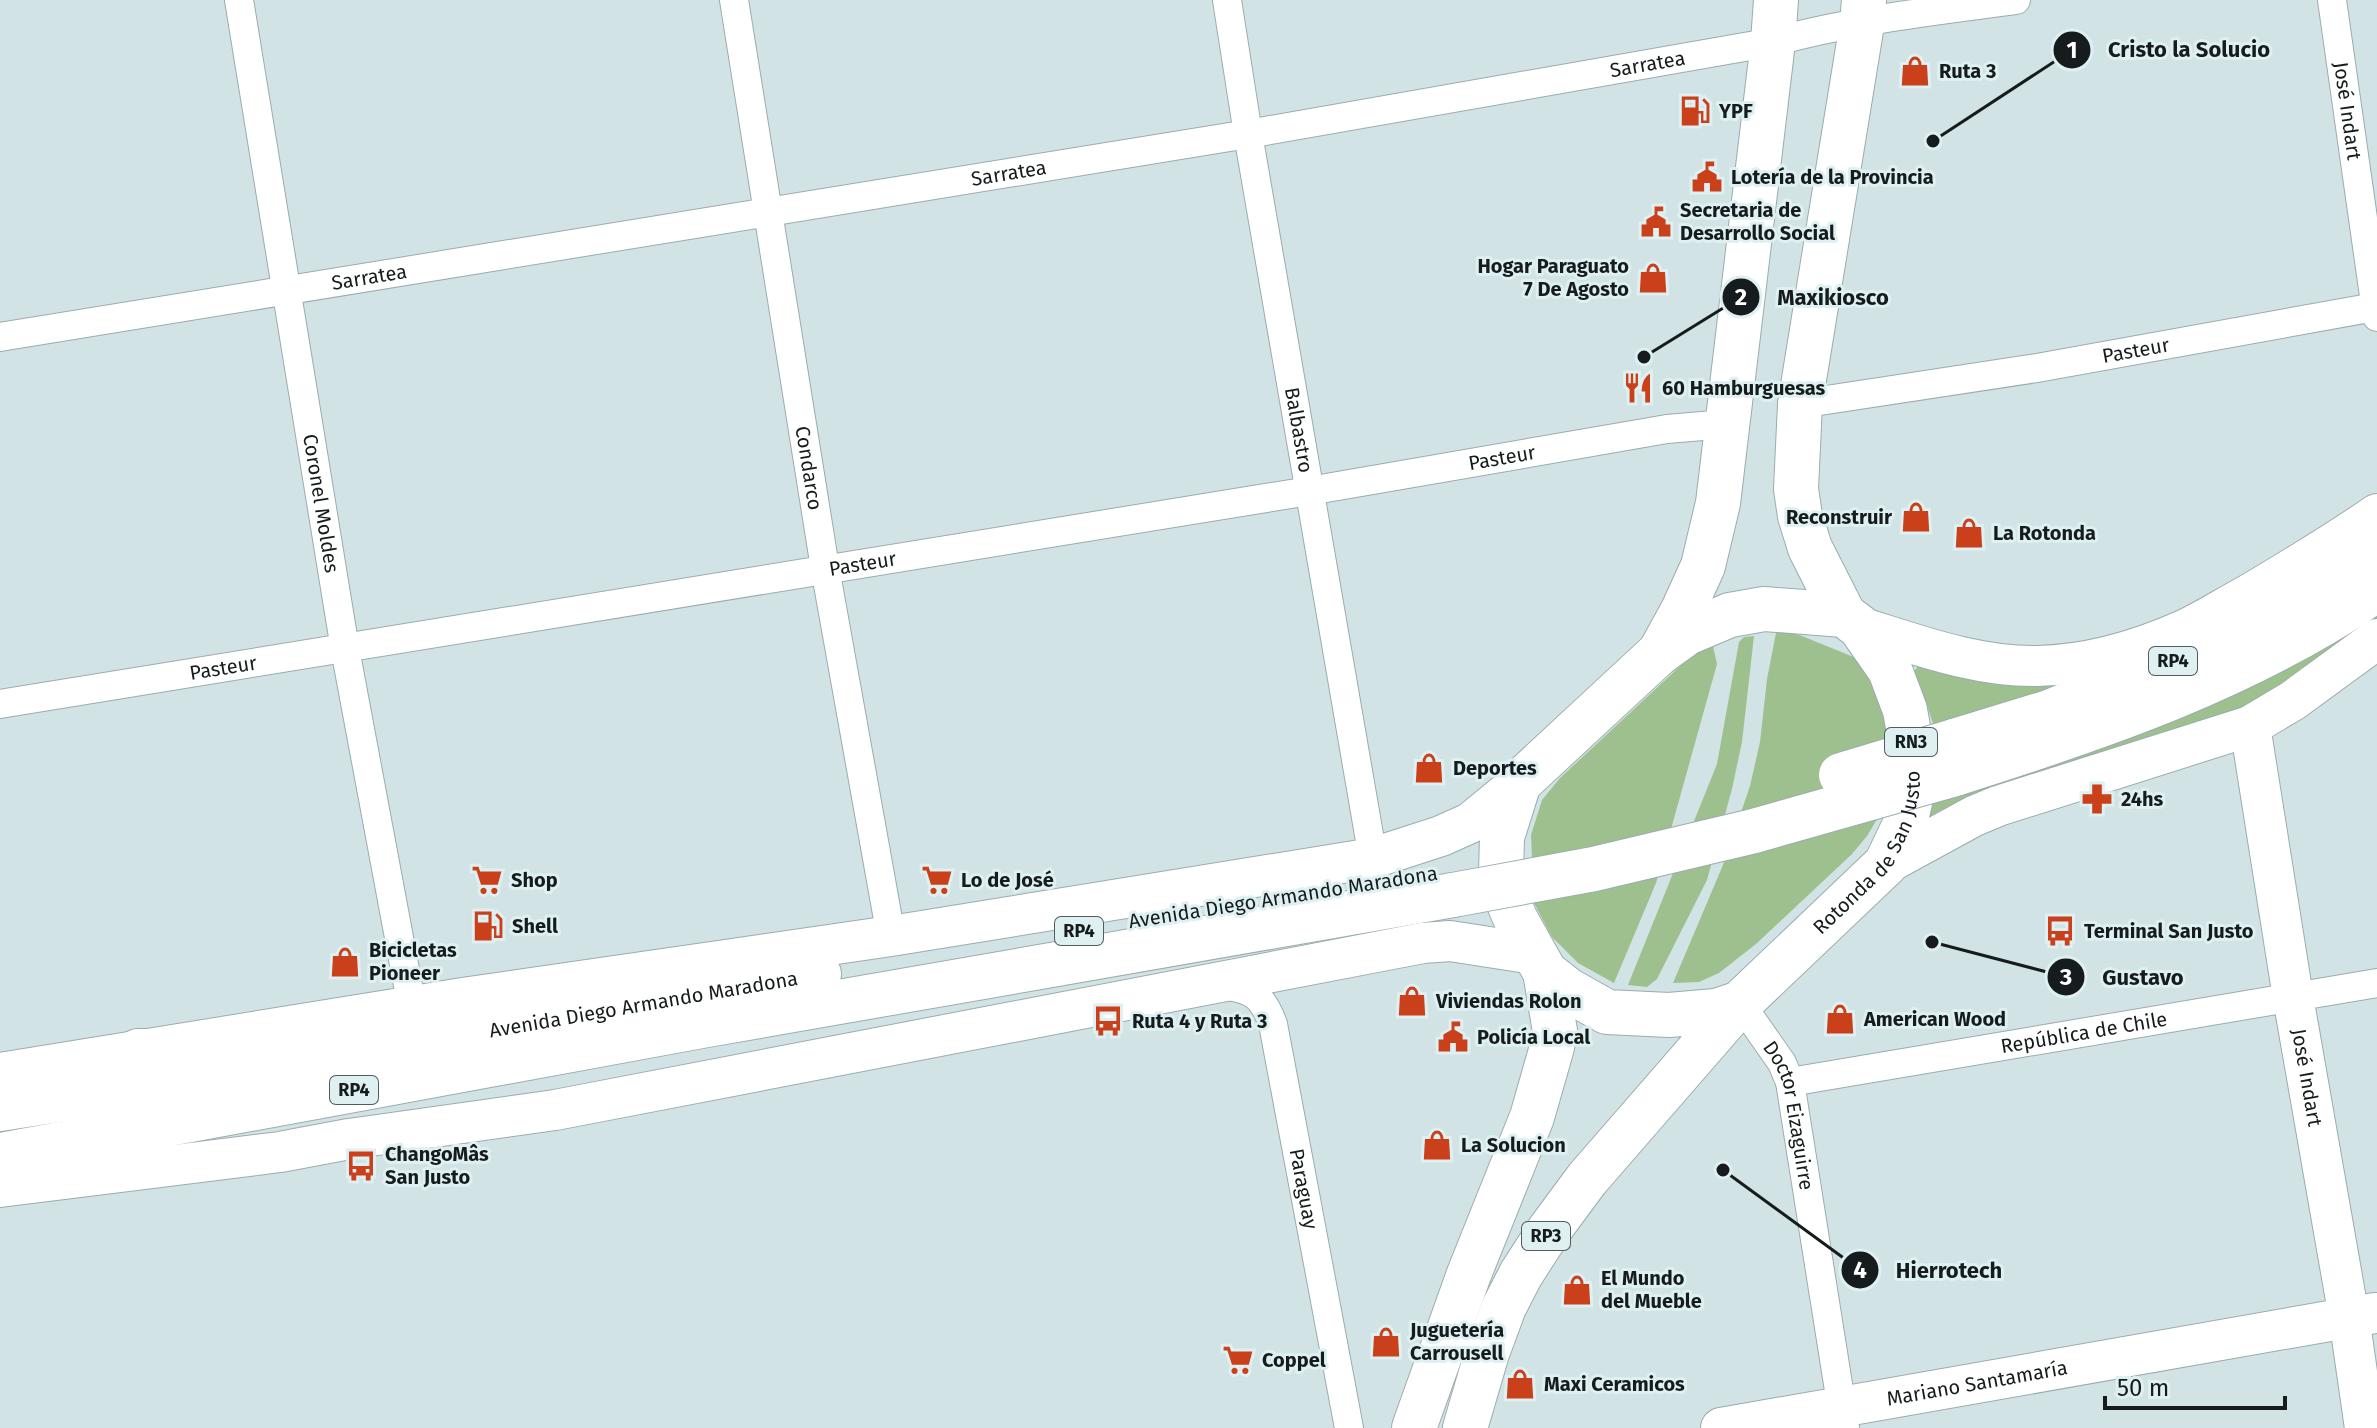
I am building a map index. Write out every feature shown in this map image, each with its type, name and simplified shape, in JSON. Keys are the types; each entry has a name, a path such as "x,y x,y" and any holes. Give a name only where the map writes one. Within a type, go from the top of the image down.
{"main road":[{"name":"RN3","path":"1852,621 1810,548 1796,489 1800,404 1863,12"},
{"path":"1658,654 1703,566 1718,503 1774,21"},
{"name":"Avenida Diego Armando Maradona","path":"1954,758 2049,712 2185,656 2276,609 2377,547"},
{"name":"Avenida Diego Armando Maradona","path":"0,1155 723,1022 1453,881 1770,797 1954,758 2055,743 2202,685 2284,645 2377,589"},
{"path":"1740,1003 1716,1011 1669,1015 1607,1012 1568,990 1540,963 1507,899 1501,872 1502,837 1519,783 1658,654 1687,633 1730,615 1764,609 1852,621"},
{"name":"Rotonda de San Justo","path":"1740,1003 1886,864 1905,824 1913,789 1911,744 1905,710 1890,670 1852,621"},
{"name":"Avenida Diego Armando Maradona","path":"0,1109 1453,881"},
{"name":"RP3","path":"1414,1428 1469,1274 1532,1117 1552,1047 1555,1031 1540,963"},
{"name":"RP3","path":"1465,1428 1504,1307 1550,1229 1587,1179 1740,1003"},
{"path":"138,1051 348,1055"}],"street":[{"name":"Coronel Moldes","path":"239,0 345,649 412,1007"},
{"name":"Condarco","path":"734,0 825,568 891,936"},
{"name":"Balbastro","path":"1227,0 1373,858"},
{"name":"Sarratea","path":"0,337 1248,134 1774,21 1801,34 1863,12 1918,13 2016,0"},
{"name":"José Indart","path":"2332,0 2376,312"},
{"name":"Pasteur","path":"1800,404 2376,312"},
{"name":"Pasteur","path":"0,704 1309,491 1667,429 1726,424"},
{"path":"1852,621 1956,657 2038,666 2107,656 2139,648 2186,629 2310,560 2377,514"},
{"path":"1886,864 1998,806 2250,726 2292,701 2377,639"},
{"path":"2326,677 2377,668"},
{"name":"José Indart","path":"2250,726 2293,997 2363,1315 2365,1428"},
{"name":"Avenida Diego Armando Maradona","path":"0,1073 463,998 891,936 1373,858 1470,823 1519,783"},
{"path":"0,1187 280,1152 349,1139 555,1110 1423,943 1450,941 1540,963"},
{"name":"República de Chile","path":"1790,1082 2377,983"},
{"name":"Paraguay","path":"1218,984 1244,988 1257,995 1266,1005 1273,1024 1349,1428"},
{"name":"Doctor Eizaguirre","path":"1740,1003 1782,1063 1790,1082 1843,1417"},
{"name":"Mariano Santamaría","path":"1721,1428 1843,1417 2363,1315"}],"green space":[{"path":"2377,539 1965,728 1969,793 2200,707 2377,608 2377,627 2238,714 1927,822 1937,785 1935,730 1913,673 1918,666 2036,679"},
{"path":"1777,628 1856,658 1875,685 1895,740 1879,816 1852,854 1756,944 1719,973 1699,982 1673,983 1723,865 1750,786 1760,742"},
{"path":"1754,636 1742,742 1707,880 1657,979 1647,987 1628,985 1717,764 1739,642 1744,637"},
{"path":"1713,646 1717,664 1656,883 1614,983 1578,963 1552,937 1534,903 1531,835 1542,800 1560,778 1696,652"}],"place":[{"name":"Ruta 3","path":"1915,71"},
{"name":"YPF","path":"1695,111"},
{"name":"Cristo la Solucio","path":"1933,141"},
{"name":"Lotería de la Provincia","path":"1707,177"},
{"name":"Secretaria de Desarrollo Social","path":"1656,222"},
{"name":"Hogar Paraguato 7 De Agosto","path":"1653,278"},
{"name":"Maxikiosco","path":"1644,357"},
{"name":"60 Hamburguesas","path":"1638,388"},
{"name":"Reconstruir","path":"1916,517"},
{"name":"La Rotonda","path":"1969,533"},
{"name":"Deportes","path":"1429,768"},
{"name":"24hs","path":"2097,799"},
{"name":"Shop","path":"487,880"},
{"name":"Lo de José","path":"937,880"},
{"name":"Shell","path":"488,926"},
{"name":"Terminal San Justo","path":"2060,931"},
{"name":"Gustavo","path":"1932,942"},
{"name":"Bicicletas Pioneer","path":"345,962"},
{"name":"Viviendas Rolon","path":"1412,1001"},
{"name":"American Wood","path":"1840,1019"},
{"name":"Ruta 4 y Ruta 3","path":"1108,1021"},
{"name":"Policía Local","path":"1453,1037"},
{"name":"La Solucion","path":"1437,1145"},
{"name":"ChangoMâs San Justo","path":"361,1166"},
{"name":"Hierrotech","path":"1723,1170"},
{"name":"El Mundo del Mueble","path":"1577,1290"},
{"name":"Juguetería Carrousell","path":"1386,1342"},
{"name":"Coppel","path":"1238,1360"},
{"name":"Maxi Ceramicos","path":"1520,1384"}]}
